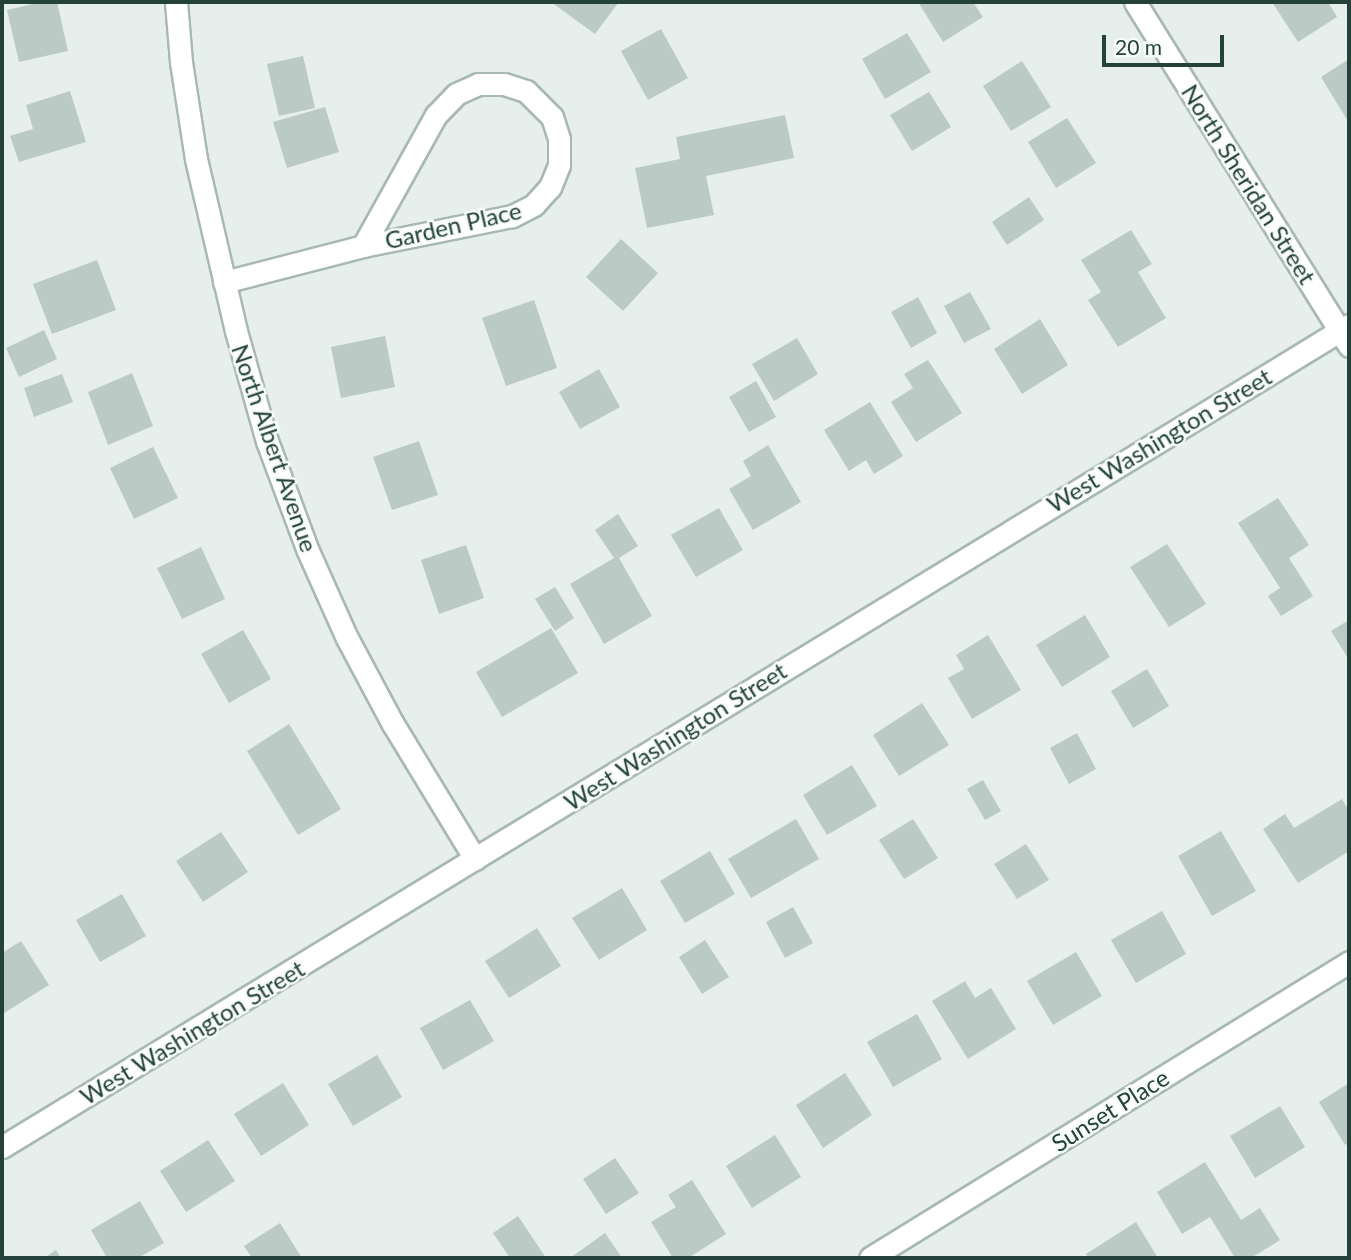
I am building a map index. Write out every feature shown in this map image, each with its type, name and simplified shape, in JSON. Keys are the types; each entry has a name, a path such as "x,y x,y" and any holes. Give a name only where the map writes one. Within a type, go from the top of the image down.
{"street":[{"name":"North Albert Avenue","path":"176,2 181,62 197,159 224,282 267,441 308,551 347,638 394,724 475,859"},
{"name":"North Sheridan Street","path":"1135,2 1346,334"},
{"name":"Garden Place","path":"224,282 363,246 512,216 534,205 550,187 559,164 559,139 552,117 526,91 504,84 478,84 456,93 436,115 363,246"},
{"name":"West Washington Street","path":"2,1147 1346,334"},
{"name":"Sunset Place","path":"870,1258 1349,962"}],"building":[{"path":"41,2 57,2 68,51 19,62 7,10"},
{"path":"551,2 619,2 595,34"},
{"path":"918,2 973,2 983,17 943,42"},
{"path":"1272,2 1328,2 1337,17 1298,42"},
{"path":"661,29 688,78 648,100 621,51"},
{"path":"907,33 931,72 885,99 862,59"},
{"path":"303,56 315,108 279,116 267,64"},
{"path":"1349,59 1349,123 1321,77"},
{"path":"1022,61 1051,107 1011,131 983,86"},
{"path":"70,91 86,142 19,162 10,136 33,129 26,105"},
{"path":"929,92 951,127 912,151 890,115"},
{"path":"325,107 339,152 287,168 273,122"},
{"path":"785,115 794,158 706,176 714,215 647,228 635,168 680,159 676,137"},
{"path":"1067,118 1096,163 1056,188 1028,142"},
{"path":"1029,197 1044,220 1007,245 992,222"},
{"path":"1131,230 1152,264 1138,272 1166,318 1118,347 1088,300 1101,292 1081,260"},
{"path":"621,239 658,273 623,311 586,277"},
{"path":"97,260 116,310 52,334 33,284"},
{"path":"970,292 991,329 964,343 944,306"},
{"path":"918,297 937,333 911,348 891,312"},
{"path":"534,300 557,368 506,386 482,318"},
{"path":"1040,319 1068,365 1022,394 994,349"},
{"path":"44,330 57,359 19,377 6,348"},
{"path":"385,336 395,387 341,398 331,347"},
{"path":"797,338 818,374 774,401 752,364"},
{"path":"928,360 962,413 916,442 891,402 913,388 904,374"},
{"path":"599,369 620,407 580,429 559,392"},
{"path":"132,373 153,426 108,445 88,392"},
{"path":"62,374 73,402 34,417 24,388"},
{"path":"756,381 776,417 749,432 729,397"},
{"path":"870,402 903,456 874,474 866,460 849,471 824,430"},
{"path":"419,441 438,495 392,510 373,457"},
{"path":"768,445 801,502 753,530 729,489 751,476 743,461"},
{"path":"153,447 178,498 134,519 110,468"},
{"path":"1278,498 1309,545 1289,558 1313,596 1281,616 1268,596 1280,588 1238,523"},
{"path":"719,508 743,550 696,577 671,535"},
{"path":"618,514 638,546 619,558 652,616 604,644 570,584 614,558 595,530"},
{"path":"1167,544 1206,604 1169,627 1130,567"},
{"path":"466,545 484,598 439,614 421,560"},
{"path":"201,547 225,599 182,619 157,568"},
{"path":"555,587 574,618 555,631 535,599"},
{"path":"1085,615 1110,657 1062,687 1036,645"},
{"path":"1349,620 1349,660 1331,631"},
{"path":"551,628 578,673 502,717 476,672"},
{"path":"243,630 271,679 229,703 201,654"},
{"path":"988,635 1021,690 972,719 948,678 964,669 956,655"},
{"path":"1147,669 1169,706 1133,728 1111,691"},
{"path":"922,703 949,745 899,776 873,735"},
{"path":"289,724 341,809 298,835 247,751"},
{"path":"1077,733 1096,769 1069,784 1050,748"},
{"path":"852,765 877,806 827,835 803,795"},
{"path":"983,780 1001,811 985,820 967,789"},
{"path":"1342,799 1349,811 1349,851 1298,883 1263,829 1285,814 1294,828"},
{"path":"796,819 819,859 751,898 728,859"},
{"path":"913,819 938,858 904,879 879,840"},
{"path":"1221,831 1256,891 1212,916 1178,856"},
{"path":"221,832 248,872 203,902 176,861"},
{"path":"1026,844 1049,880 1017,899 994,864"},
{"path":"710,851 735,894 685,923 660,881"},
{"path":"622,888 647,930 599,960 572,918"},
{"path":"122,894 146,936 100,962 76,920"},
{"path":"793,907 813,943 785,958 766,922"},
{"path":"1162,911 1186,954 1136,983 1111,940"},
{"path":"537,928 561,966 509,998 485,961"},
{"path":"705,940 729,977 702,994 679,957"},
{"path":"21,941 49,985 4,1013 2,953"},
{"path":"1076,952 1102,996 1053,1025 1027,981"},
{"path":"965,981 975,998 991,988 1016,1029 968,1059 932,1001"},
{"path":"470,1000 494,1041 443,1070 420,1028"},
{"path":"917,1014 942,1059 893,1087 867,1042"},
{"path":"377,1055 402,1097 353,1126 328,1084"},
{"path":"845,1073 872,1115 823,1148 796,1105"},
{"path":"283,1083 309,1125 261,1156 234,1114"},
{"path":"1349,1083 1349,1142 1345,1145 1319,1102"},
{"path":"1280,1106 1305,1147 1255,1178 1230,1136"},
{"path":"775,1135 801,1177 752,1208 726,1166"},
{"path":"208,1140 235,1181 186,1212 160,1171"},
{"path":"615,1158 639,1193 606,1214 583,1179"},
{"path":"1205,1162 1241,1220 1260,1208 1280,1240 1251,1258 1235,1258 1210,1217 1182,1234 1157,1192"},
{"path":"692,1180 726,1234 688,1258 673,1258 651,1222 676,1207 668,1195"},
{"path":"140,1201 164,1243 138,1258 107,1258 91,1230"},
{"path":"518,1216 546,1258 510,1258 493,1233"},
{"path":"1136,1222 1158,1258 1089,1258 1086,1254"},
{"path":"280,1223 302,1258 252,1258 244,1246"},
{"path":"605,1233 622,1258 570,1258"},
{"path":"56,1250 61,1258 44,1258"}]}
